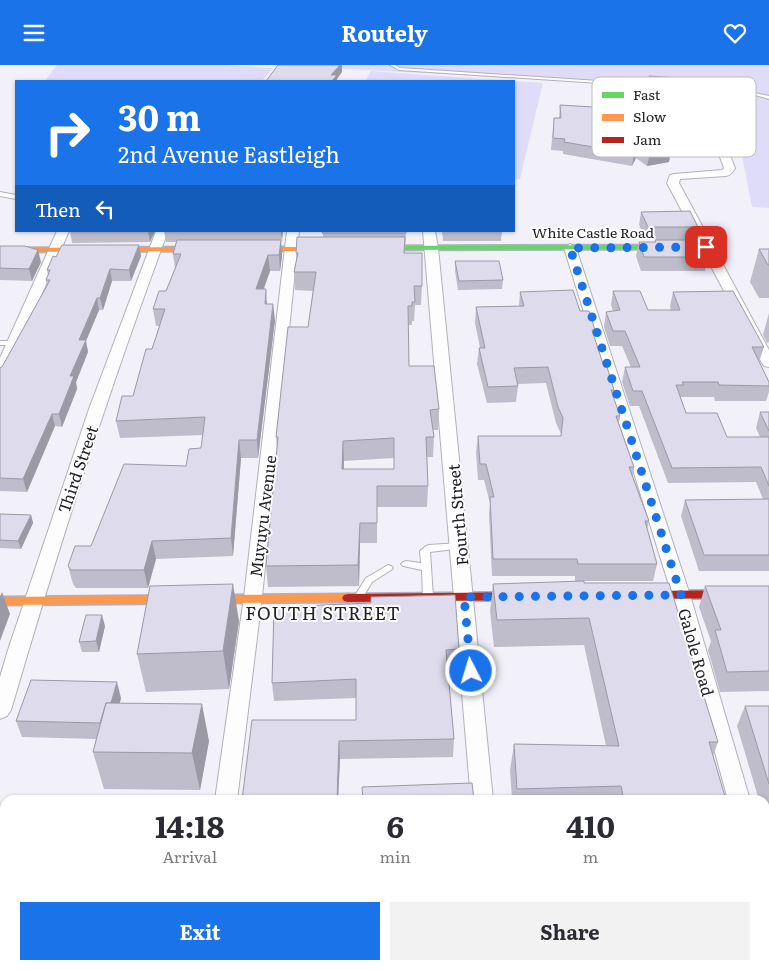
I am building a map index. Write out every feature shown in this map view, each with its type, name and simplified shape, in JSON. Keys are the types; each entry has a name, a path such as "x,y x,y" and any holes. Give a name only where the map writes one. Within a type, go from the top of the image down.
{"street":[{"path":"726,157 730,168 726,173 714,175 687,174 674,177 673,183 706,247 755,324 769,363"},
{"path":"0,375 63,232"},
{"name":"Third Street","path":"0,710 33,601 100,402 162,232"},
{"name":"Muyuyu Avenue","path":"227,795 253,597 293,249 293,232"},
{"name":"White Castle Road","path":"362,248 431,239 570,248 706,247"},
{"name":"Fourth Street","path":"431,239 482,795"},
{"name":"Galole Road","path":"570,248 681,595 738,795"},
{"path":"0,250 214,249"},
{"path":"234,249 342,249"},
{"path":"622,595 769,594"},
{"path":"0,601 253,597 533,596"}],"lane":[{"path":"392,65 399,69 592,81"},
{"path":"756,94 769,98"},
{"path":"0,194 15,197"},
{"path":"0,343 14,343"},
{"path":"428,597 425,551 429,548 460,546"},
{"path":"406,564 426,567"},
{"path":"358,597 369,580 388,568"}],"shaded area":[{"path":"57,65 221,65 273,68 263,80 46,80"},
{"path":"272,65 769,65 769,208 752,207 742,157 756,157 756,77 592,77 592,82"},
{"path":"371,71 499,80 366,80"},
{"path":"515,81 543,83 520,179 515,179"}],"building":[{"path":"278,65 340,65 331,75 337,75 333,80 267,80"},
{"path":"560,105 592,107 592,147 564,142 565,139 553,138 554,118 561,118"},
{"path":"690,211 698,227 648,227 641,212"},
{"path":"322,232 406,232 406,233"},
{"path":"297,237 405,237 404,253 422,253 422,286 414,286 415,302 412,302 412,306 408,306 409,366 434,366 439,409 430,410 434,437 426,437 428,486 377,486 377,523 360,523 358,565 266,566 278,437 276,437 288,327 308,327 316,272 294,272 298,253 296,253","holes":["394,438 394,469 342,469 343,441"]},
{"path":"177,240 281,240 279,255 268,255 256,289 266,289 265,304 273,304 257,440 239,440 231,538 152,541 144,570 71,570 68,566 75,546 91,546 124,464 186,466 189,449 201,448 205,417 116,421 122,396 133,396 146,349 152,349 165,309 153,309 159,291 166,291 181,254 173,254"},
{"path":"655,240 700,240 708,257 644,257 639,242 656,242"},
{"path":"62,245 139,245 129,270 110,269 100,298 97,298 79,340 86,340 70,376 74,376 59,414 52,414 23,479 0,478 0,368 50,280 46,280 50,270 47,270 53,256 56,257"},
{"path":"0,246 25,246 38,250 29,269 0,268"},
{"path":"759,249 769,249 769,265 768,265"},
{"path":"455,261 499,261 503,280 459,281"},
{"path":"573,290 580,311 589,311 595,330 592,330 604,367 607,367 614,390 611,390 620,416 616,416 634,467 629,467 649,521 645,521 657,564 578,564 577,559 493,559 490,497 494,497 486,464 480,464 478,436 561,436 563,418 558,407 548,367 514,368 518,386 488,387 479,348 485,348 476,307 524,306 520,292"},
{"path":"613,291 640,291 648,310 680,310 673,292 733,291 764,347 752,347 769,382 769,386 719,385 718,382 682,382 684,385 676,385 686,413 717,413 727,437 769,437 769,486 761,467 672,468 642,391 633,391 625,367 640,367 625,331 613,331 606,312 620,310"},
{"path":"760,412 769,412 769,431"},
{"path":"769,499 769,555 704,555 685,500"},
{"path":"0,514 31,515 18,541 0,540"},
{"path":"584,581 584,583 669,583 718,742 709,742 725,795 623,795 621,786 517,789 514,744 619,746 589,618 497,620 493,584"},
{"path":"233,584 223,651 137,654 150,586"},
{"path":"705,586 769,586 769,671 727,672 715,630 721,630"},
{"path":"455,595 459,649 446,650 454,739 339,741 337,795 243,795 252,720 356,720 356,679 272,683 274,607 371,603 371,597"},
{"path":"86,615 102,615 96,641 79,642"},
{"path":"31,680 117,682 111,703 106,703 100,723 16,721"},
{"path":"106,703 202,704 192,753 93,752"},
{"path":"745,706 769,706 769,784"},
{"path":"472,783 473,795 363,795 362,787"}],"traffic: fast":[{"path":"370,248 706,247"}],"traffic: slow":[{"path":"0,250 207,249"},
{"path":"247,249 330,249"},
{"path":"0,601 348,598"}],"traffic: jam":[{"path":"637,595 769,594"},
{"path":"348,598 525,596"}],"district":[{"name":"FOUTH STREET","path":"323,612"}],"route":[{"path":"471,671 464,597 681,595 570,248 706,247"}]}
